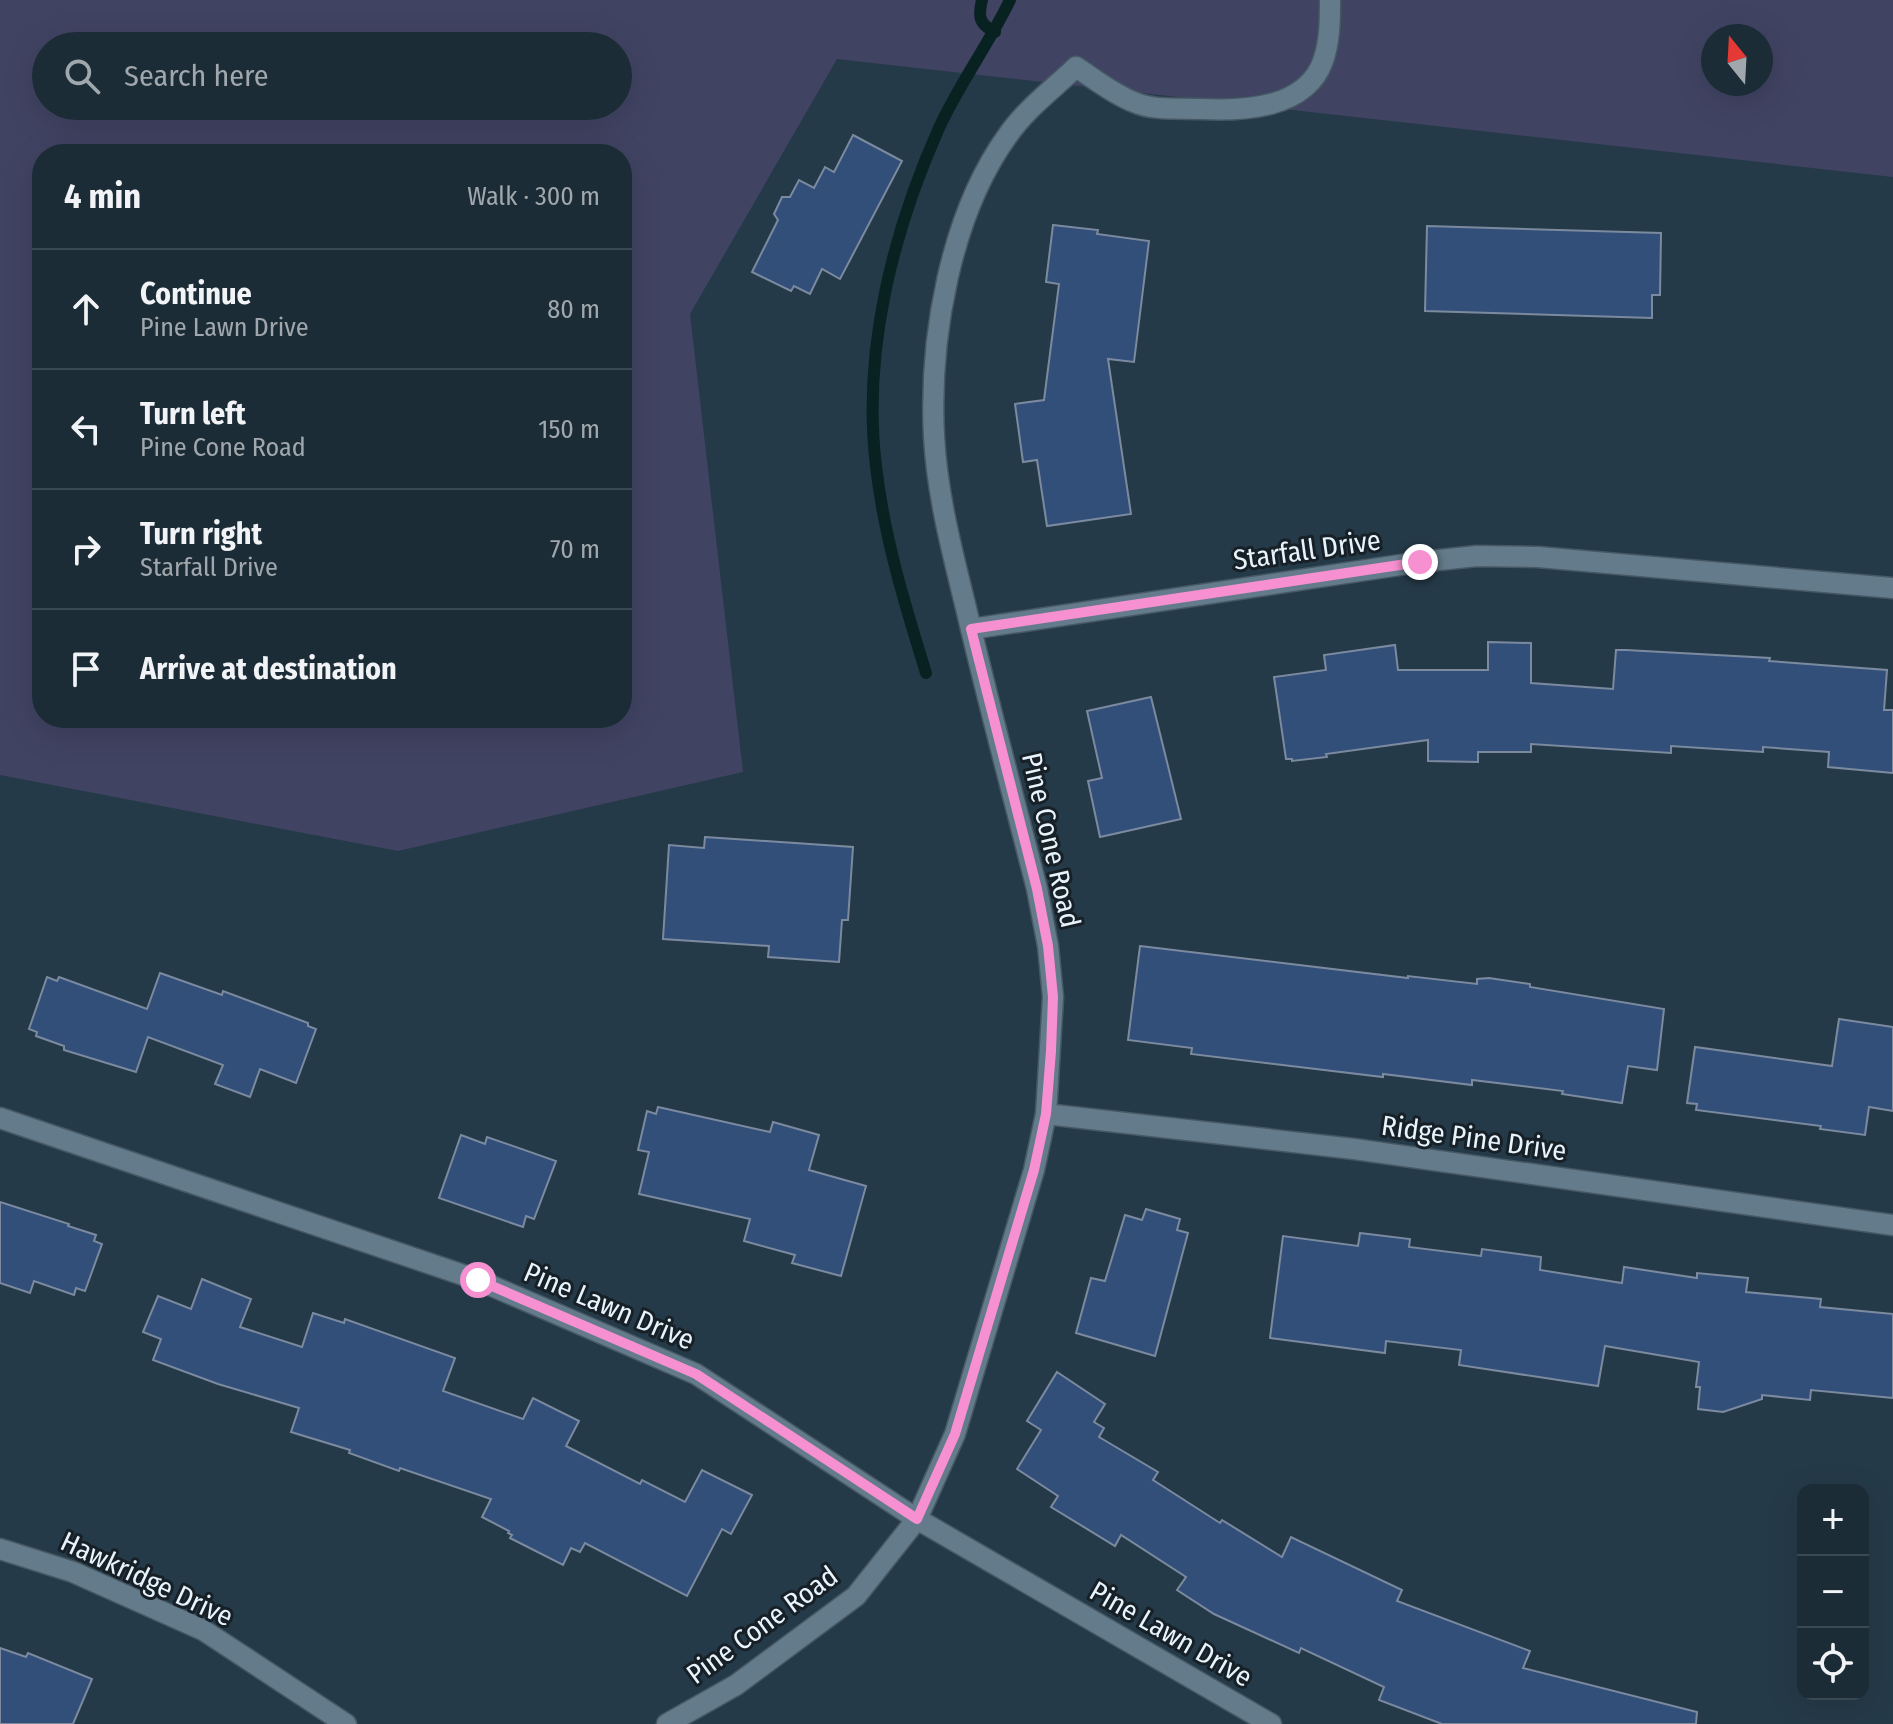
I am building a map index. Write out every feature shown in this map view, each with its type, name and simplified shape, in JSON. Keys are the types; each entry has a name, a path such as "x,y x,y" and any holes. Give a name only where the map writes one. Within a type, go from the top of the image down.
{"street":[{"name":"Pine Cone Road","path":"667,1724 736,1685 856,1596 917,1519 955,1434 1034,1170 1046,1114 1053,997 1048,946 1037,889 945,515 934,436 934,380 945,296 954,255 968,215 994,157 1022,117 1076,67 1130,101 1144,106 1220,110 1255,108 1283,101 1304,87 1322,64 1329,35 1330,0"},
{"name":"Starfall Drive","path":"971,629 1404,564 1477,556 1538,557 1893,588"},
{"name":"Ridge Pine Drive","path":"1046,1114 1354,1149 1893,1225"},
{"name":"Pine Lawn Drive","path":"0,1118 478,1280 696,1374 917,1519 1271,1724"},
{"name":"Hawkridge Drive","path":"0,1549 73,1572 203,1630 346,1724"}],"shaded area":[{"path":"0,0 1893,0 1893,177 837,59 690,314 743,772 398,851 0,775"}],"building":[{"path":"853,135 902,161 840,279 822,269 810,294 794,286 791,291 752,272 778,220 774,214 782,197 790,197 799,180 814,188 825,167 834,172"},
{"path":"1053,225 1098,230 1097,234 1149,241 1134,362 1108,359 1131,514 1047,526 1037,460 1023,462 1015,404 1044,400 1059,284 1046,282"},
{"path":"1427,226 1661,233 1660,295 1652,295 1652,318 1425,311"},
{"path":"1488,642 1531,643 1531,683 1613,689 1616,650 1770,658 1769,661 1887,670 1884,710 1893,710 1893,773 1828,767 1829,752 1763,747 1763,752 1671,746 1671,753 1531,744 1531,752 1478,752 1478,762 1428,761 1428,740 1326,754 1327,757 1286,759 1274,677 1326,670 1324,655 1395,645 1398,670 1488,670"},
{"path":"1151,697 1181,819 1100,837 1088,781 1102,778 1087,711"},
{"path":"705,837 853,847 848,920 842,920 839,962 768,957 769,946 663,939 669,845 704,848"},
{"path":"1140,946 1408,978 1477,984 1477,979 1489,978 1664,1009 1657,1070 1628,1066 1622,1103 1562,1094 1563,1091 1472,1080 1472,1085 1383,1074 1383,1077 1191,1054 1192,1048 1128,1040"},
{"path":"160,973 222,995 223,991 308,1023 316,1029 296,1083 260,1069 250,1097 215,1084 223,1065 148,1037 136,1072 64,1050 64,1046 36,1036 37,1032 29,1029 47,977 57,981 59,977 147,1009"},
{"path":"1839,1019 1893,1027 1893,1111 1869,1107 1865,1135 1820,1129 1821,1126 1696,1110 1697,1104 1687,1103 1695,1047 1832,1066"},
{"path":"658,1107 770,1132 773,1122 819,1135 809,1170 866,1186 841,1276 792,1263 795,1255 744,1241 750,1219 639,1194 649,1152 638,1150 647,1111 656,1114"},
{"path":"461,1135 485,1144 487,1137 556,1161 534,1219 526,1216 523,1227 439,1198"},
{"path":"0,1202 96,1235 94,1241 102,1244 85,1291 76,1288 74,1295 34,1281 30,1293 0,1283"},
{"path":"1146,1209 1180,1219 1177,1230 1188,1233 1155,1356 1076,1333 1091,1278 1105,1281 1125,1215 1142,1220"},
{"path":"1360,1233 1410,1239 1409,1247 1481,1256 1482,1249 1541,1257 1540,1270 1622,1283 1624,1267 1697,1278 1697,1273 1748,1278 1746,1292 1821,1299 1820,1307 1893,1314 1893,1398 1811,1390 1810,1400 1762,1395 1762,1399 1723,1412 1698,1409 1700,1387 1696,1387 1699,1362 1605,1346 1598,1386 1459,1365 1461,1350 1386,1341 1385,1353 1270,1338 1283,1236 1358,1246"},
{"path":"202,1279 251,1299 240,1327 302,1347 313,1313 344,1323 345,1319 455,1358 443,1391 523,1419 533,1398 579,1421 566,1446 640,1484 642,1480 685,1502 702,1470 752,1495 731,1534 722,1529 687,1596 585,1543 580,1552 571,1548 563,1565 510,1538 512,1535 509,1531 482,1517 491,1499 400,1468 399,1471 349,1453 350,1450 291,1432 299,1408 218,1384 153,1360 161,1339 143,1332 158,1296 191,1309"},
{"path":"1057,1372 1105,1404 1094,1422 1104,1428 1099,1437 1158,1472 1153,1480 1220,1523 1222,1520 1282,1557 1291,1537 1402,1590 1397,1601 1530,1651 1523,1668 1697,1712 1696,1724 1442,1724 1379,1700 1384,1687 1301,1648 1299,1653 1214,1614 1177,1590 1186,1577 1121,1535 1115,1546 1051,1507 1058,1496 1017,1469 1041,1430 1027,1421"},
{"path":"0,1648 26,1657 28,1653 92,1679 73,1724 0,1724"}],"waterway":[{"path":"982,0 981,19 995,32"},
{"path":"926,673 896,571 876,466 873,380 878,336 895,250 923,167 947,112 1010,0"}],"route":[{"path":"478,1280 696,1374 917,1519 955,1434 1034,1170 1046,1114 1051,1051 1053,997 1048,946 1037,889 971,629 1420,562"}]}
